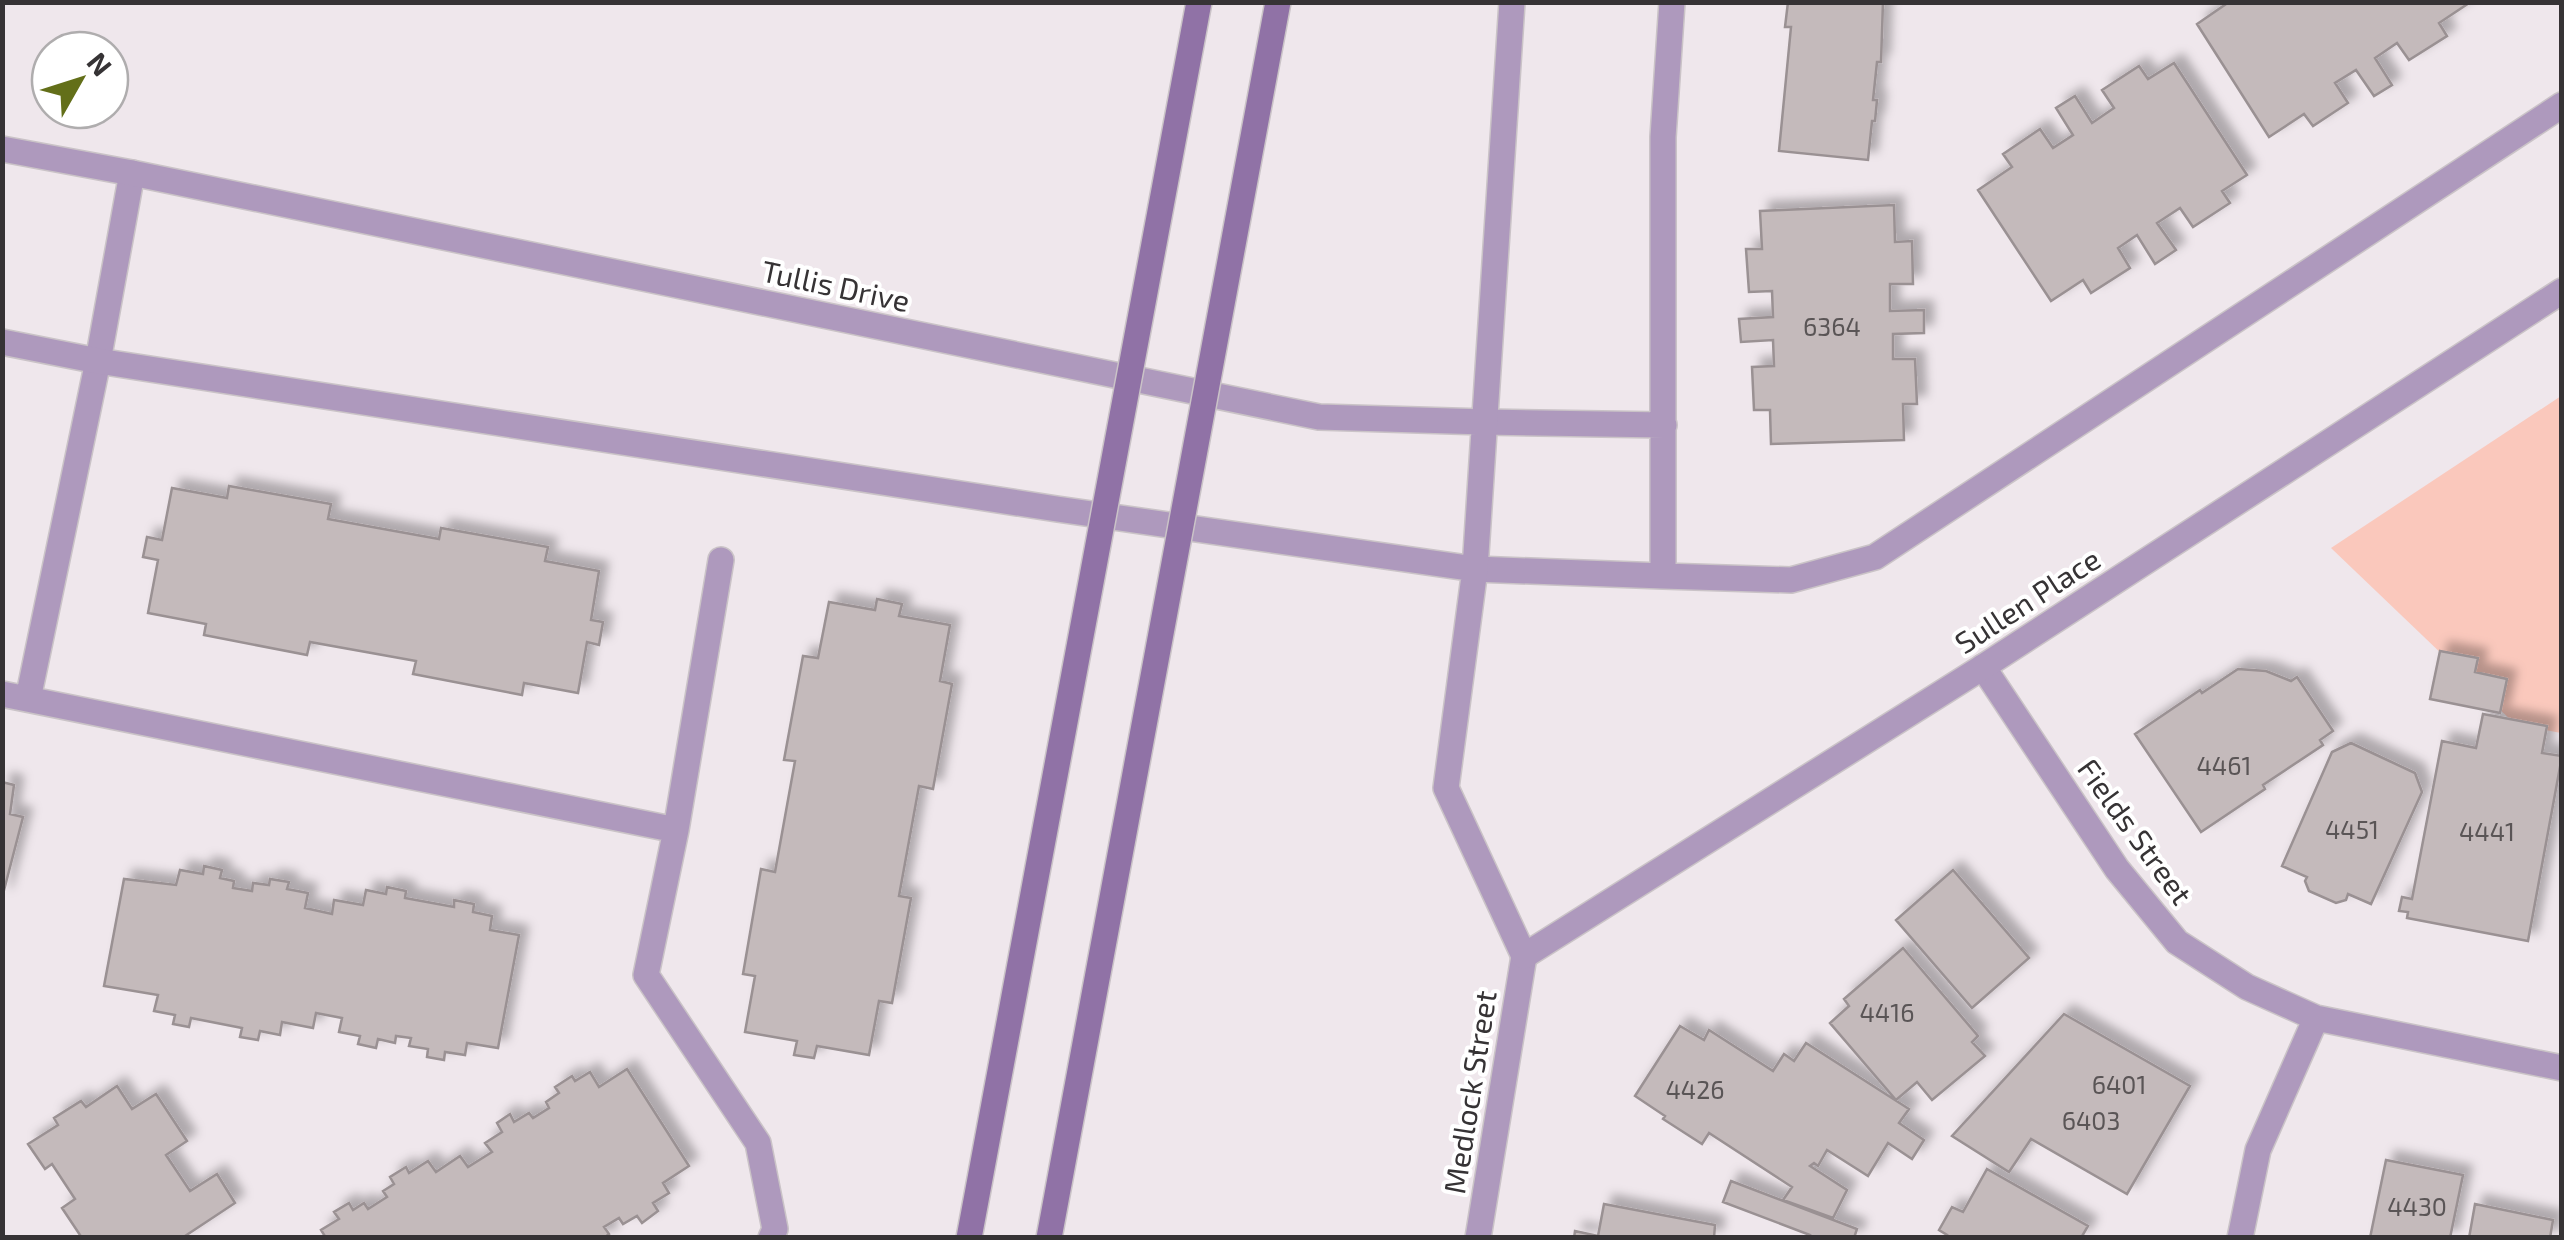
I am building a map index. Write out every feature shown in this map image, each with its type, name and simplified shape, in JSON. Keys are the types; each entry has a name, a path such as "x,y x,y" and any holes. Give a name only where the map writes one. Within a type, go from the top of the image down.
{"main road":[{"path":"970,1238 1199,2"},
{"path":"1049,1238 1278,2"}],"street":[{"path":"1512,2 1476,569 1446,788 1524,956"},
{"path":"1663,576 1663,137 1672,2"},
{"path":"2,342 98,361 1476,569 1791,580 1876,557 2562,105"},
{"name":"Tullis Drive","path":"2,149 1319,418 1664,426"},
{"path":"132,173 98,361 15,697 676,830"},
{"name":"Sullen Place","path":"1524,956 1983,667 2562,290"},
{"path":"721,560 676,830 646,975 758,1143 775,1229 771,1238"},
{"name":"Fields Street","path":"1983,667 2117,869 2177,942 2247,986 2316,1018 2562,1068"},
{"name":"Medlock Street","path":"1478,1238 1524,956"},
{"path":"2240,1238 2258,1150 2316,1018"}],"shaded area":[{"path":"2561,396 2561,733 2515,724 2331,548"}],"building":[{"path":"1788,2 1883,2 1881,62 1877,62 1873,100 1877,100 1868,160 1779,151 1791,27 1785,27"},
{"path":"2225,2 2469,3 2439,23 2447,36 2409,60 2397,43 2375,58 2392,85 2374,96 2356,70 2335,83 2348,103 2313,126 2304,114 2269,137 2197,24"},
{"path":"2174,63 2247,175 2222,191 2230,203 2193,227 2180,208 2157,223 2176,250 2155,264 2137,235 2118,248 2130,268 2091,293 2083,280 2051,301 1978,190 2012,167 2003,154 2040,129 2053,148 2073,135 2056,108 2075,96 2092,123 2114,108 2102,90 2139,66 2148,79"},
{"path":"1894,205 1895,242 1912,241 1913,284 1890,284 1890,311 1924,310 1924,333 1893,334 1893,359 1915,359 1917,404 1903,404 1904,440 1771,444 1770,410 1754,410 1752,367 1774,366 1773,340 1741,342 1739,319 1773,317 1772,291 1749,292 1746,249 1762,249 1760,211"},
{"path":"229,486 331,504 328,519 439,539 441,528 548,547 545,561 599,571 591,620 603,622 599,645 587,642 578,693 524,683 522,695 413,674 416,661 310,642 307,655 204,635 206,624 148,613 158,560 143,557 147,537 162,540 172,488 227,498"},
{"path":"877,599 902,604 899,616 950,625 940,681 952,684 933,789 919,786 899,896 911,898 892,1003 879,1001 869,1055 817,1046 814,1058 794,1055 797,1041 745,1032 755,976 743,974 761,869 775,872 795,761 784,760 803,656 818,658 829,602 875,610"},
{"path":"2440,651 2478,658 2475,672 2507,679 2500,713 2430,699"},
{"path":"2238,669 2266,671 2291,681 2297,677 2333,731 2320,740 2323,745 2201,832 2135,734"},
{"path":"2483,714 2547,726 2542,753 2562,756 2528,941 2407,918 2408,912 2399,911 2402,897 2412,899 2442,741 2476,748"},
{"path":"2351,743 2415,773 2422,792 2371,904 2348,894 2346,900 2336,903 2309,891 2307,877 2282,866 2332,752"},
{"path":"2,782 14,785 10,814 23,817 2,898"},
{"path":"204,866 222,870 220,878 234,881 233,888 252,891 253,883 269,885 270,879 289,882 287,889 308,893 305,908 332,914 334,900 363,905 366,890 386,894 387,887 406,891 405,898 454,907 454,900 474,904 473,912 492,916 490,930 519,935 498,1048 467,1043 465,1055 445,1052 444,1060 427,1057 428,1049 409,1046 411,1038 396,1036 395,1043 378,1039 376,1048 358,1044 360,1036 339,1032 342,1018 316,1013 313,1028 282,1022 280,1035 260,1031 258,1040 240,1037 242,1028 191,1018 189,1027 173,1024 175,1015 154,1011 158,995 104,986 124,879 176,885 180,870 203,874"},
{"path":"1953,870 2029,958 1972,1008 1896,920"},
{"path":"1903,948 1978,1036 1972,1042 1985,1056 1932,1100 1917,1082 1896,1100 1830,1023 1849,1006 1844,999"},
{"path":"2064,1014 2190,1086 2127,1194 2031,1139 2009,1172 1952,1136"},
{"path":"1680,1026 1704,1040 1709,1030 1773,1071 1784,1054 1794,1061 1806,1043 1909,1109 1899,1123 1924,1140 1912,1159 1888,1143 1868,1176 1827,1150 1818,1166 1810,1166 1847,1190 1833,1218 1783,1200 1792,1187 1709,1133 1702,1144 1635,1096"},
{"path":"627,1069 689,1166 663,1183 669,1193 653,1203 658,1211 642,1223 637,1216 623,1224 619,1218 604,1227 609,1234 604,1238 326,1238 321,1230 339,1219 334,1212 349,1203 353,1210 364,1203 368,1209 387,1197 383,1191 394,1184 390,1177 406,1167 409,1173 428,1161 436,1172 460,1156 468,1167 492,1152 485,1143 502,1132 497,1123 510,1114 514,1122 529,1113 533,1118 549,1108 546,1102 559,1093 555,1087 572,1076 575,1081 590,1072 599,1087"},
{"path":"117,1086 132,1109 156,1094 187,1141 166,1155 190,1191 217,1174 235,1203 182,1238 82,1238 62,1208 75,1199 52,1164 45,1169 28,1144 58,1125 54,1118 81,1101 86,1107"},
{"path":"2386,1160 2463,1175 2450,1238 2370,1238"},
{"path":"1987,1169 2088,1226 2081,1238 1945,1238 1947,1235 1939,1230 1952,1207 1963,1212"},
{"path":"1731,1181 1857,1229 1854,1238 1809,1238 1810,1235 1723,1202"},
{"path":"1604,1204 1715,1225 1714,1238 1574,1238 1575,1231 1598,1236"},
{"path":"2475,1204 2553,1220 2550,1238 2469,1238"}]}
